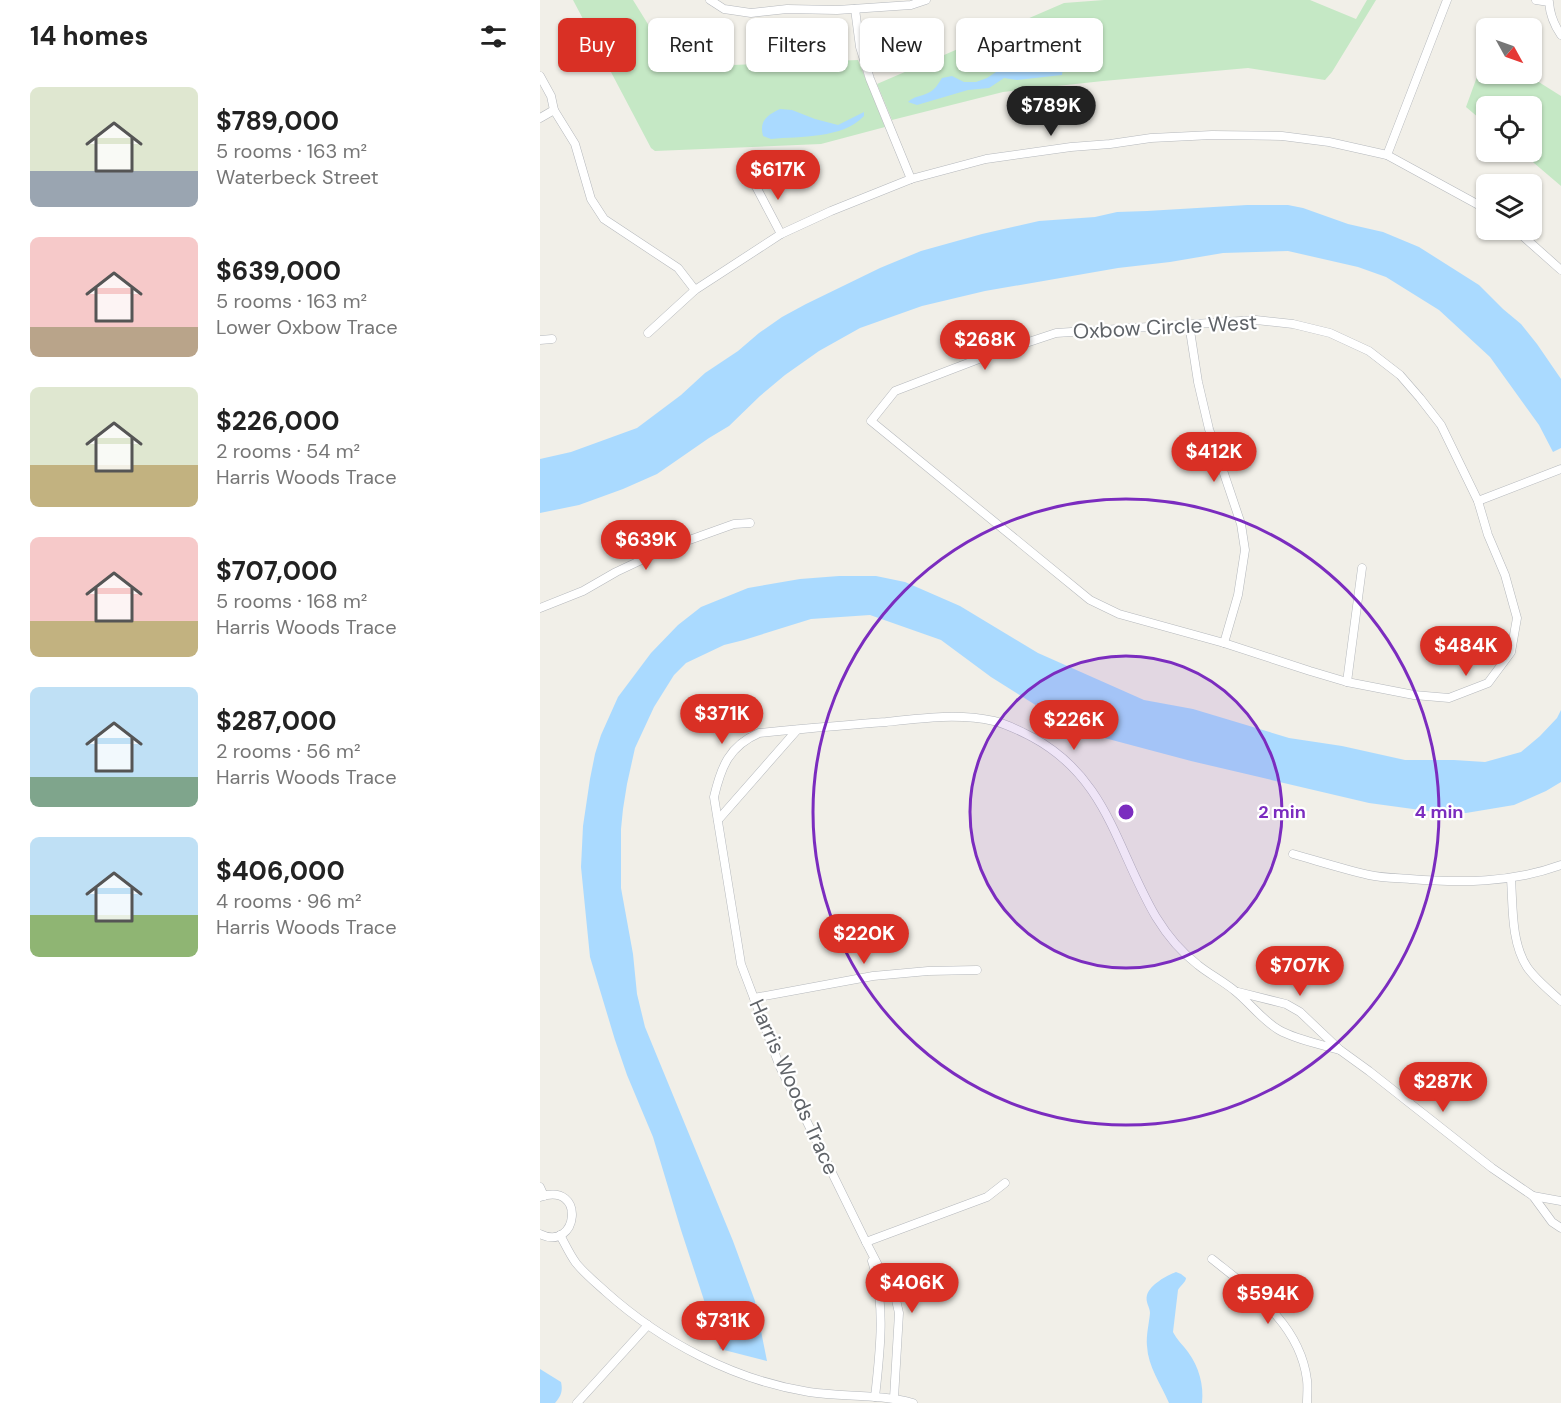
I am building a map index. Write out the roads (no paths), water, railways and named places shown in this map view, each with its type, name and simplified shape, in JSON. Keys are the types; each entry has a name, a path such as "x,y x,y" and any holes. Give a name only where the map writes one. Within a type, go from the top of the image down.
{"street":[{"path":"710,0 724,9 751,13 787,9 837,10 911,6 926,0"},
{"path":"1387,155 1447,0"},
{"path":"1536,0 1549,2 1554,24 1561,35"},
{"path":"855,9 860,47 870,79 911,179"},
{"path":"540,76 554,110 574,144 591,199 604,219 678,268 695,290"},
{"path":"540,117 554,110"},
{"path":"648,333 695,290 782,234 831,211 911,179 986,159 1150,138 1212,135 1282,136 1329,142 1387,155 1476,204"},
{"path":"752,179 782,234"},
{"path":"1527,240 1561,270"},
{"name":"Oxbow Circle West","path":"1256,320 1293,324 1330,333 1369,351 1400,375 1420,398 1441,425 1478,501 1517,618 1511,652 1488,683 1449,698 1413,695 1347,682 1224,643 1119,614 1090,600 871,422 895,391 984,357 1056,333 1189,324 1256,320"},
{"path":"1189,324 1198,382 1209,429 1241,524 1245,550 1238,595 1224,643"},
{"path":"540,340 552,339"},
{"path":"1478,501 1561,469"},
{"path":"540,608 565,599 667,548 734,524 750,523"},
{"path":"1347,682 1362,568"},
{"name":"Harris Woods Trace","path":"894,1398 899,1313 896,1300 780,1068 741,964 714,797 724,763 735,747 759,733 935,717 996,721 1021,731 1062,757 1093,790 1110,820 1156,917 1184,954 1235,991 1279,1030 1340,1050"},
{"path":"718,820 797,730"},
{"path":"1293,854 1371,875 1434,881 1511,879 1561,865"},
{"path":"1511,879 1516,934 1521,955 1528,969 1561,1001"},
{"path":"754,998 873,976 928,970 977,970"},
{"name":"Harris Woods Trace","path":"1235,991 1286,1004 1300,1012 1340,1050 1492,1168 1533,1196 1552,1222 1561,1228"},
{"path":"866,1242 987,1197 1005,1183"},
{"path":"540,1187 542,1196 558,1195 566,1200 573,1215 571,1225 564,1233 552,1238 540,1234"},
{"name":"Harris Woods Trace","path":"1533,1196 1561,1201"},
{"path":"560,1235 575,1262 616,1302 648,1325 739,1374 771,1385 811,1392 894,1398 913,1403"},
{"name":"Harris Woods Trace","path":"866,1242 875,1271 880,1302 875,1397"},
{"path":"1212,1259 1255,1293 1276,1314 1291,1334 1301,1354 1307,1380 1307,1403"},
{"path":"577,1403 648,1325"}],"water":[{"path":"996,72 1062,72 1062,75 1017,80 1004,78 989,88 968,90 917,105 908,102 930,92 942,78 952,76 964,82 976,82"},
{"path":"780,109 792,110 838,125 864,112 864,116 855,123 833,133 771,139 763,136 763,122"},
{"path":"1288,205 1348,224 1383,232 1419,247 1479,285 1521,324 1561,379 1561,448 1553,452 1539,425 1490,357 1439,310 1386,277 1358,267 1288,251 1223,253 985,291 922,306 860,328 819,351 785,375 729,426 657,474 579,505 540,513 540,459 571,452 637,428 681,395 705,373 782,317 880,268 921,251 1039,221 1095,217 1117,212"},
{"path":"876,576 905,582 960,606 1038,653 1144,700 1193,709 1289,738 1342,746 1405,760 1485,762 1521,752 1540,736 1557,718 1561,710 1561,782 1514,805 1466,813 1435,812 1369,803 1191,761 1097,736 1053,716 991,677 941,640 870,615 811,619 724,645 686,663 674,675 654,707 635,748 621,829 621,888 633,954 637,994 645,1027 733,1241 755,1301 767,1361 720,1349 653,1137 627,1075 590,957 581,867 583,826 595,754 618,697 651,653 678,625 701,607 748,588 800,579"},
{"path":"1176,1272 1186,1278 1178,1290 1173,1332 1198,1370 1202,1403 1169,1403 1152,1368 1148,1354 1150,1313 1147,1295 1155,1284"},
{"path":"540,1369 561,1382 561,1393 555,1403 540,1403"}]}
